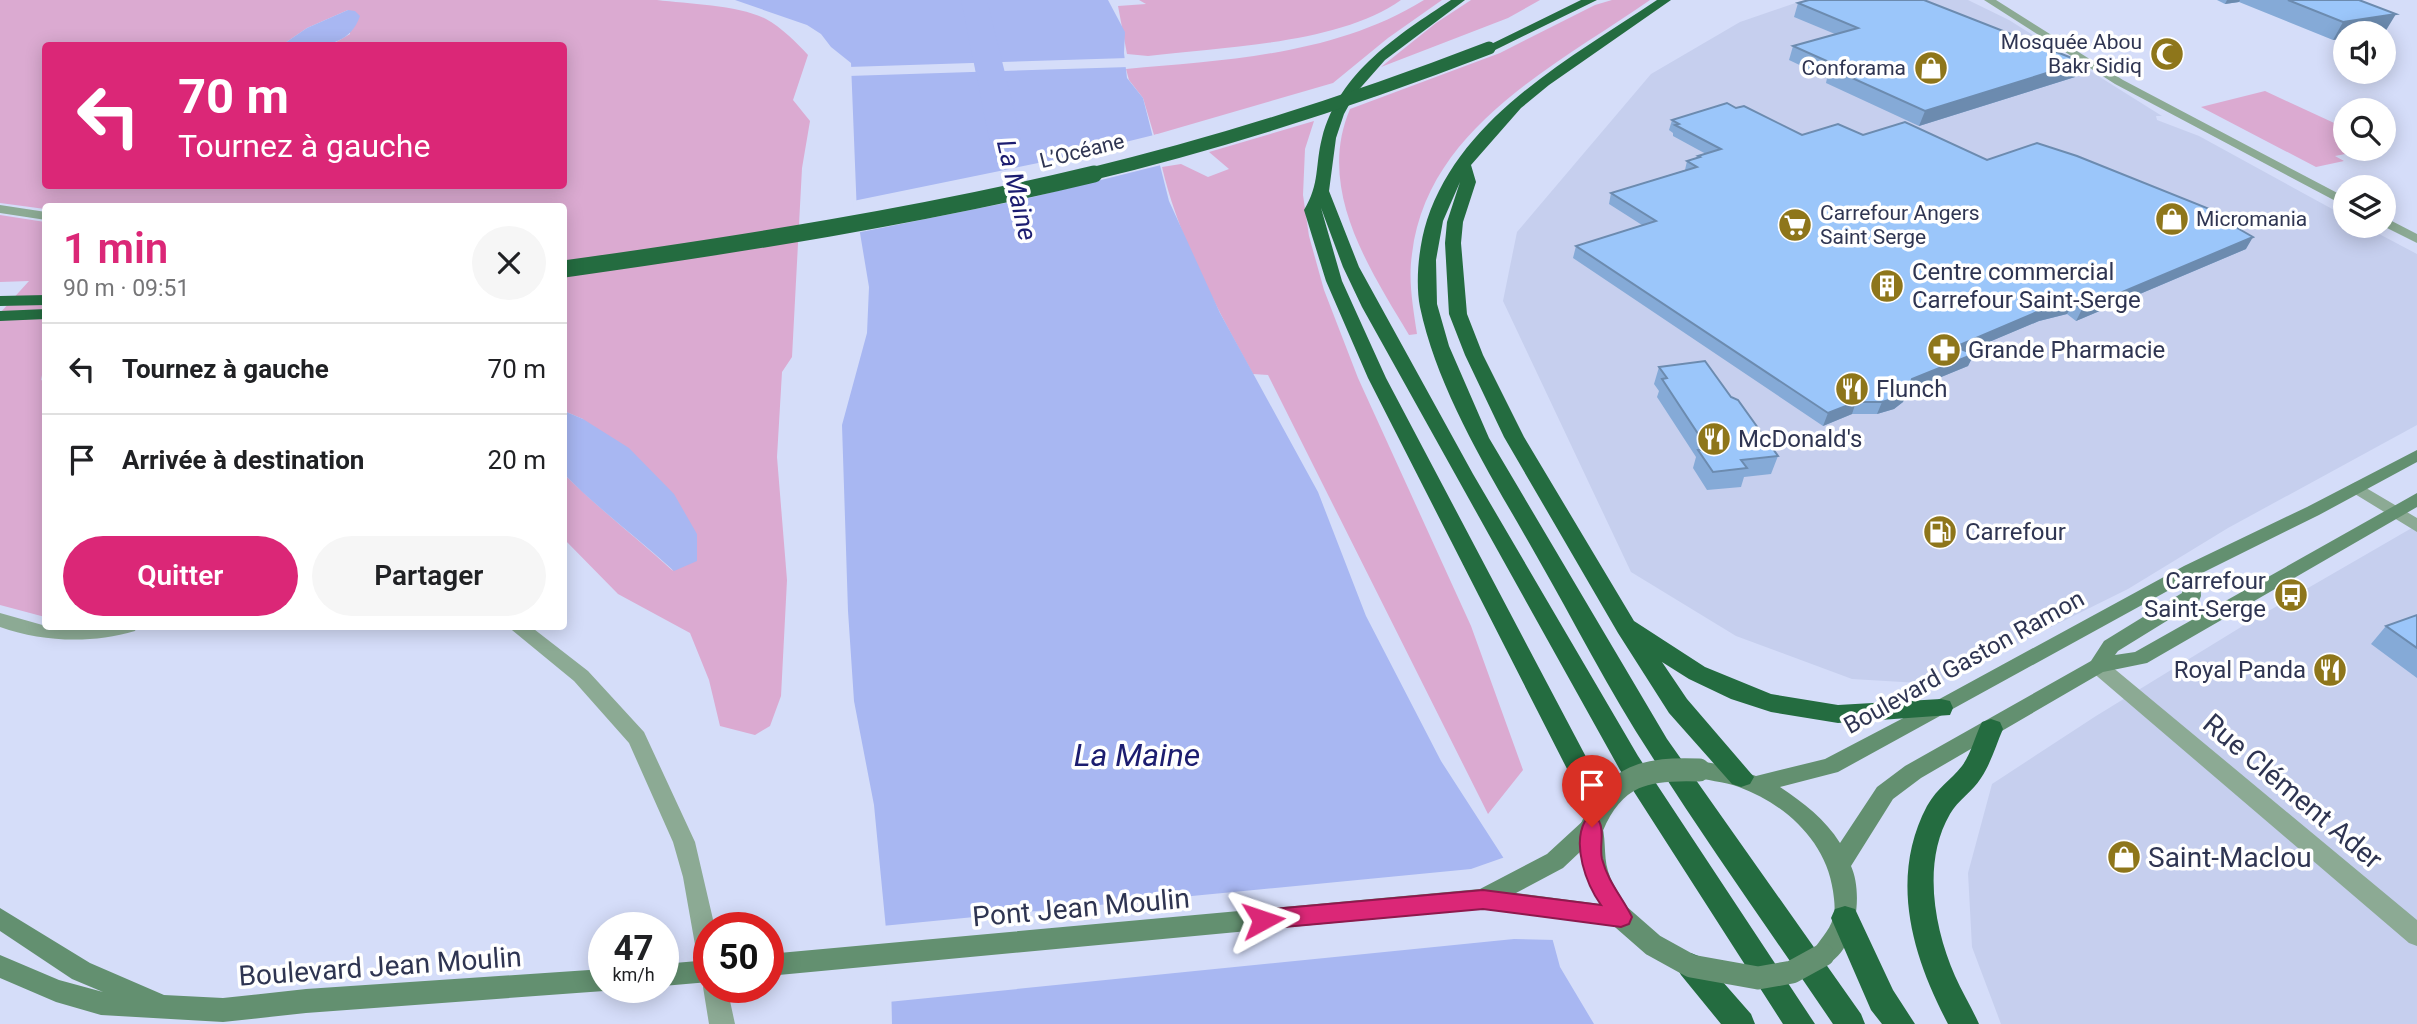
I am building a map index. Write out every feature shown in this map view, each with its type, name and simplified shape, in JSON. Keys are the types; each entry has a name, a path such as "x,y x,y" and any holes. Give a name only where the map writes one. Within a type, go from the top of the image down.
{"highway":[{"path":"1459,0 1388,50 1345,95 1329,139 1324,193 1351,267 1470,486 1629,763 1794,1016"},
{"name":"L’Océane","path":"567,255 845,212 1066,166 1178,138 1296,104 1481,45 1564,0"},
{"name":"L’Océane","path":"567,269 813,231 1064,180 1213,141 1328,107 1591,0"},
{"path":"1665,0 1587,52 1516,105 1489,131 1451,185 1435,222 1426,280 1428,304 1456,388 1479,438 1658,746 1850,1024"},
{"path":"1464,165 1468,182 1455,222 1453,274 1458,314 1474,355 1514,438 1626,627 1678,706 1749,781"},
{"path":"1324,193 1312,210 1334,281 1377,378 1556,719 1596,817"},
{"path":"0,301 42,300"},
{"path":"0,316 42,314"},
{"path":"1626,627 1697,673 1740,693 1772,703 1838,715 1941,708"},
{"path":"1964,1024 1936,968 1925,932 1920,899 1921,870 1934,819 1958,784 1970,774 1991,729"},
{"path":"1845,918 1882,1000 1900,1024"},
{"path":"1691,966 1740,1024"}],"main road":[{"name":"Boulevard Gaston Ramon","path":"1749,781 1830,766 1941,708 2190,570 2417,454"},
{"path":"1840,863 1885,793 1913,772 2098,666 2140,658 2417,499"},
{"path":"2098,666 2111,646 2192,596 2190,570"},
{"path":"1661,769 1719,771 1749,781 1779,796 1810,821 1840,863 1845,885 1845,918 1824,955 1792,972 1758,978 1691,966 1653,945 1621,917 1603,891 1591,856 1596,817 1624,782 1661,769"},
{"name":"Pont Jean Moulin","path":"1483,899 1555,861 1596,817"},
{"name":"Pont Jean Moulin","path":"784,964 1483,899 1621,917"},
{"name":"Boulevard Jean Moulin","path":"0,918 81,971 167,1006"},
{"name":"Boulevard Jean Moulin","path":"0,966 56,991 102,1003 223,1010 306,1001 588,982"}],"street":[{"path":"1989,0 2140,93 2333,196"},
{"path":"0,209 42,215"},
{"path":"2396,228 2417,239"},
{"path":"2356,487 2417,526"},
{"path":"0,620 19,628 58,634 104,630"},
{"path":"521,630 581,676 637,737 684,842 701,912"},
{"name":"Rue Clément Ader","path":"2098,666 2417,934"},
{"path":"717,1003 722,1024"}],"shaded area":[{"path":"0,0 657,0 728,8 755,14 772,23 808,55 793,100 810,121 802,168 792,357 782,372 777,457 787,580 781,696 770,726 755,735 720,726 709,680 690,633 618,594 567,542 567,477 673,571 583,419 567,412 567,203 42,203 42,209 0,203"},
{"path":"1139,0 1401,0 1376,15 1314,35 1244,46 1148,56 1127,54 1118,6 1146,4"},
{"path":"1424,0 1442,0 1388,38 1333,83 1154,135 1143,98 1129,80 1126,69 1241,58 1317,44 1354,33"},
{"path":"1471,0 1540,0 1508,18 1381,67 1436,23"},
{"path":"1612,0 1650,0 1538,75 1502,104 1469,135 1442,170 1423,209 1412,254 1411,284 1417,334 1409,335 1364,255 1343,198 1339,169 1341,139 1350,109 1500,53 1595,5"},
{"path":"1804,0 1968,0 2009,20 2162,116 2156,116 2157,120 2199,136 2333,209 2333,238 2387,238 2417,254 2417,425 2228,528 2128,589 1936,684 1852,679 1736,636 1631,572 1503,301 1517,232 1651,74 1740,22"},
{"path":"2265,91 2333,122 2333,161 2344,161 2316,167 2201,107"},
{"path":"1314,121 1305,149 1303,195 1309,236 1324,290 1358,378 1471,626 1523,770 1488,814 1268,375 1253,374 1213,299 1178,221 1162,167 1181,164 1208,177 1229,169 1209,152"},
{"path":"0,215 42,222 42,616 0,605 0,313 29,281 0,282"},
{"path":"2417,525 2417,1024 2001,1024 1972,947 1968,873 1992,784 2096,716 2246,624"}],"water":[{"name":"La Maine","path":"735,0 1108,0 1125,32 1127,78 1143,98 1169,201 1220,313 1318,492 1366,616 1441,761 1550,930 1560,967 1594,1024 892,1024 891,981 874,805 854,701 848,611 842,425 867,333 869,287 857,215 851,63 831,47 821,34 807,25"},
{"path":"348,10 355,11 360,16 347,35 338,41 286,42 307,28"},
{"path":"567,412 583,419 629,448 674,494 697,534 697,561 674,571 567,477"}],"pier":[{"path":"1128,58 1129,67 848,76 848,67"},
{"path":"1158,134 1165,164 1025,199 856,233 853,201 1048,161"},
{"path":"1508,856 1553,928 1556,940 1514,939 888,1002 882,926 1471,869"}],"building":[{"name":"Conforama","path":"1809,0 1924,0 2082,62 1925,111 1830,68 1838,66 1793,46 1858,28 1798,3"},
{"path":"2288,0 2359,0 2396,14 2340,21"},
{"name":"Centre commercial Carrefour Saint-Serge","path":"1727,103 1736,108 1744,106 1802,135 1838,124 1863,135 1905,122 1987,160 2037,143 2077,156 2217,212 2213,214 2253,237 2082,309 2073,303 2044,309 1955,347 1974,354 1912,379 1908,390 1899,397 1882,402 1856,402 1828,413 1576,246 1656,221 1611,193 1697,167 1687,161 1721,149 1675,125 1679,124 1672,120"},
{"name":"McDonald's","path":"1705,361 1731,397 1738,400 1778,456 1741,460 1747,468 1713,472 1698,450 1708,449 1662,379 1667,378 1659,367"},
{"path":"2417,615 2417,648 2386,626"}],"waterway":[{"name":"La Maine","path":"974,0 1005,138"}],"place":[{"name":"Mosquée Abou Bakr Sidiq","path":"2167,54"},
{"name":"Conforama","path":"1931,68"},
{"name":"Micromania","path":"2172,219"},
{"name":"Carrefour Angers Saint Serge","path":"1795,225"},
{"name":"Centre commercial Carrefour Saint-Serge","path":"1887,286"},
{"name":"Grande Pharmacie","path":"1944,350"},
{"name":"Flunch","path":"1852,389"},
{"name":"McDonald's","path":"1714,439"},
{"name":"Carrefour","path":"1940,532"},
{"name":"Carrefour Saint-Serge","path":"2291,595"},
{"name":"Royal Panda","path":"2330,670"},
{"name":"Saint-Maclou","path":"2124,857"}],"route":[{"path":"1263,920 1483,899 1621,917 1603,891 1591,856 1592,827"}]}
